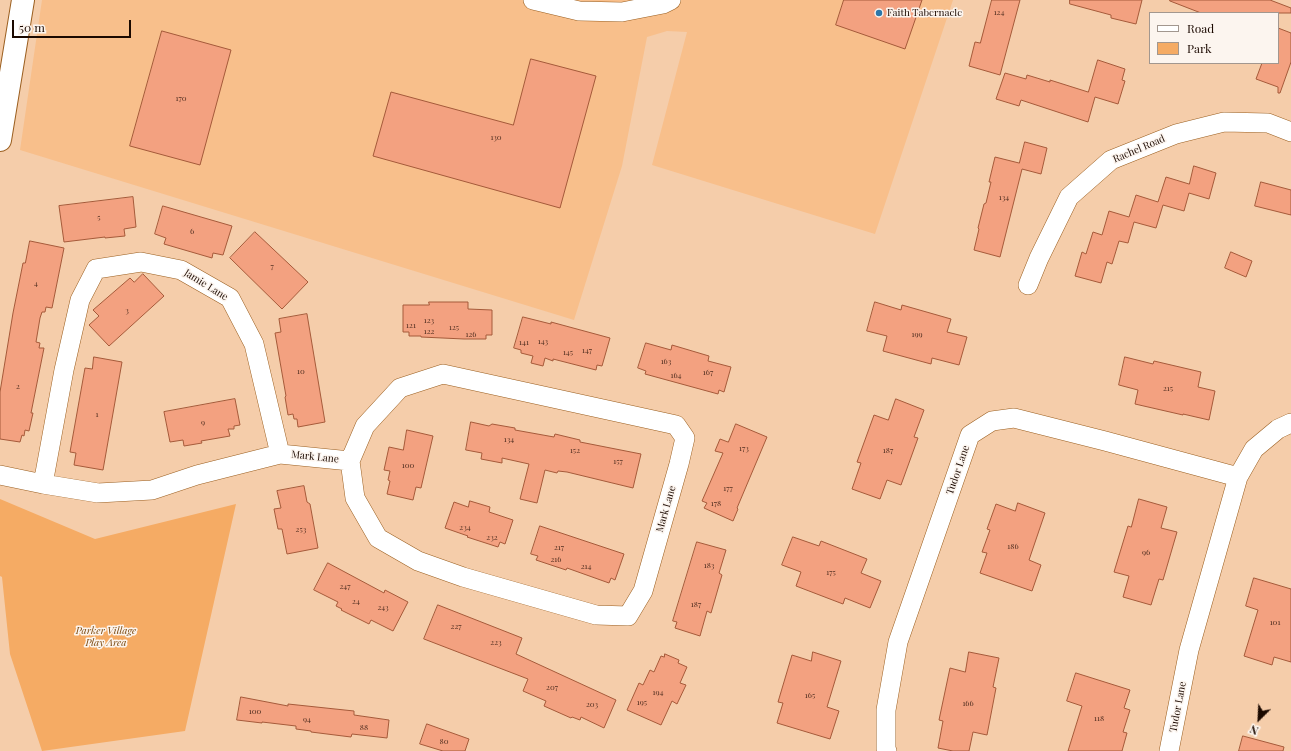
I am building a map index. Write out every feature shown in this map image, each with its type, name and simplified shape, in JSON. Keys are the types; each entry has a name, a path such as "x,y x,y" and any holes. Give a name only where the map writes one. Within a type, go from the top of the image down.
{"street":[{"path":"0,140 24,0"},
{"path":"533,0 579,11 622,12 663,4 671,0"},
{"name":"Rachel Road","path":"1028,285 1039,258 1069,197 1111,160 1176,134 1224,122 1268,123 1291,132"},
{"name":"Jamie Lane","path":"43,484 64,370 80,300 96,269 141,262 181,270 230,298 254,344 280,454"},
{"name":"Mark Lane","path":"443,374 676,425 685,438 643,591 628,616 596,614 463,577 418,561 378,538 355,498 350,461 365,426 400,388 443,374"},
{"name":"Tudor Lane","path":"887,751 886,710 898,642 970,435 992,421 1014,418 1238,477"},
{"name":"Tudor Lane","path":"1169,751 1189,650 1238,477 1254,449 1278,429 1291,423"},
{"path":"0,475 43,484 98,492 152,490 197,475 280,454"},
{"name":"Mark Lane","path":"280,454 350,461"}],"shaded area":[{"path":"42,0 953,0 875,234 652,165 687,32 667,31 647,37 622,166 574,320 20,150"}],"green space":[{"name":"Parker Village Play Area","path":"0,499 95,539 236,504 185,731 42,751 10,654 2,577 0,576"}],"building":[{"name":"Faith Tabernacle","path":"844,0 922,0 905,49 836,25"},
{"path":"992,0 1020,0 1000,75 969,66 975,42 980,43"},
{"path":"1070,0 1142,0 1136,24 1111,18 1111,15 1070,4"},
{"path":"1270,0 1291,8 1291,13 1198,12 1170,1"},
{"path":"1279,28 1291,33 1291,62 1280,93 1278,93 1278,87 1256,79 1262,64 1279,64"},
{"path":"162,31 231,50 200,165 130,146"},
{"path":"531,59 596,76 560,208 373,156 391,92 513,125"},
{"path":"1098,60 1125,69 1122,80 1125,81 1118,104 1095,97 1088,122 1021,100 1019,106 996,99 1005,73 1026,79 1027,75 1050,82 1050,80 1088,92"},
{"path":"1025,142 1047,148 1041,174 1022,169 1000,257 974,250 984,204 986,203 991,182 989,182 995,157 1019,163"},
{"path":"1194,166 1216,173 1209,199 1189,193 1184,211 1163,205 1156,228 1134,222 1128,243 1119,241 1112,264 1107,262 1101,283 1075,276 1082,252 1086,254 1093,232 1102,235 1109,211 1129,217 1136,195 1158,202 1166,177 1189,184"},
{"path":"1261,182 1291,190 1291,215 1255,206"},
{"path":"133,197 136,227 124,229 125,236 64,242 59,206"},
{"path":"163,206 232,226 223,255 213,253 212,258 164,244 166,238 155,234"},
{"path":"255,232 308,282 282,309 230,258"},
{"path":"30,241 64,248 52,308 46,307 45,312 42,312 40,318 36,342 40,343 39,348 44,348 31,413 33,413 29,431 25,430 24,436 22,435 20,442 0,439 0,392 13,313 23,263 25,263"},
{"path":"1231,252 1252,261 1246,277 1225,268"},
{"path":"143,274 164,296 109,346 89,325 99,316 93,310 130,278 134,282"},
{"path":"429,302 468,302 468,309 492,310 492,335 486,335 486,339 464,339 409,336 409,332 403,332 403,305 429,305"},
{"path":"875,302 901,310 902,305 951,319 947,332 967,337 959,365 932,358 931,364 883,351 887,336 867,331"},
{"path":"307,314 325,422 298,427 297,419 294,419 293,414 288,415 275,333 281,332 279,319"},
{"path":"523,317 551,324 551,322 610,338 602,366 597,365 596,370 545,358 543,366 531,363 533,356 521,353 521,350 514,348"},
{"path":"646,343 671,350 672,345 709,356 708,361 731,367 724,392 719,390 718,394 645,374 646,371 638,368"},
{"path":"94,357 122,362 103,470 74,465 76,453 70,452 85,368 92,369"},
{"path":"1125,357 1153,364 1154,361 1201,372 1198,387 1215,391 1209,420 1135,404 1138,390 1119,385"},
{"path":"235,399 240,425 234,426 234,429 228,429 230,436 201,441 202,443 184,446 183,440 170,442 164,412"},
{"path":"896,399 924,410 914,437 918,438 901,485 887,480 880,499 852,489 861,463 857,462 874,415 888,420"},
{"path":"471,422 489,426 492,424 515,428 515,430 554,437 555,434 580,440 580,442 641,454 633,488 567,472 558,471 557,473 545,470 537,503 520,499 529,464 502,458 502,463 481,459 482,453 466,450"},
{"path":"736,424 767,437 733,521 704,508 707,503 702,501 723,453 715,451 720,439 728,442"},
{"path":"407,430 433,436 421,488 416,487 413,500 387,494 390,481 388,480 390,471 384,470 389,447 403,450"},
{"path":"304,486 307,502 310,504 318,548 287,554 282,529 278,529 274,509 281,508 277,491"},
{"path":"1139,499 1167,507 1161,528 1177,532 1163,580 1159,579 1151,605 1123,597 1129,576 1114,572 1128,526 1131,527"},
{"path":"470,501 490,507 489,512 513,520 505,544 500,542 498,547 445,528 454,502 468,507"},
{"path":"1018,503 1045,513 1029,560 1041,565 1032,591 980,573 987,553 982,552 990,530 987,529 996,504 1015,511"},
{"path":"540,526 624,554 615,580 611,578 609,583 567,568 566,570 536,560 538,556 531,554"},
{"path":"793,537 819,546 821,541 867,559 861,573 881,581 870,608 845,598 843,604 796,586 801,572 782,565"},
{"path":"697,542 726,550 719,573 722,575 711,613 707,611 700,636 675,628 677,622 673,621"},
{"path":"328,563 384,593 385,590 408,602 393,631 371,620 369,624 341,610 342,609 336,606 338,602 314,590"},
{"path":"1254,578 1291,589 1291,662 1274,657 1272,665 1244,656 1258,610 1246,606"},
{"path":"438,605 522,638 516,654 616,700 604,728 581,717 580,720 571,718 544,706 546,701 523,691 528,679 424,639"},
{"path":"813,652 841,661 827,707 839,711 830,739 777,723 783,703 778,702 792,655 811,661"},
{"path":"969,652 999,658 993,687 996,688 987,735 973,732 969,751 953,751 938,748 943,721 939,720 950,668 965,672"},
{"path":"665,654 679,660 678,663 687,667 680,683 686,685 677,704 672,701 661,725 627,710 639,683 643,685 650,670 654,672 661,656 664,657"},
{"path":"1076,673 1130,690 1124,708 1130,710 1123,732 1127,733 1122,751 1068,751 1082,706 1067,701"},
{"path":"241,697 288,706 288,704 354,711 354,715 389,720 387,738 352,734 351,737 296,729 296,726 237,720"},
{"path":"427,724 469,739 465,751 443,751 420,744"},
{"path":"1243,736 1284,747 1283,751 1239,751"}],"place":[{"name":"Faith Tabernacle","path":"879,13"}]}
